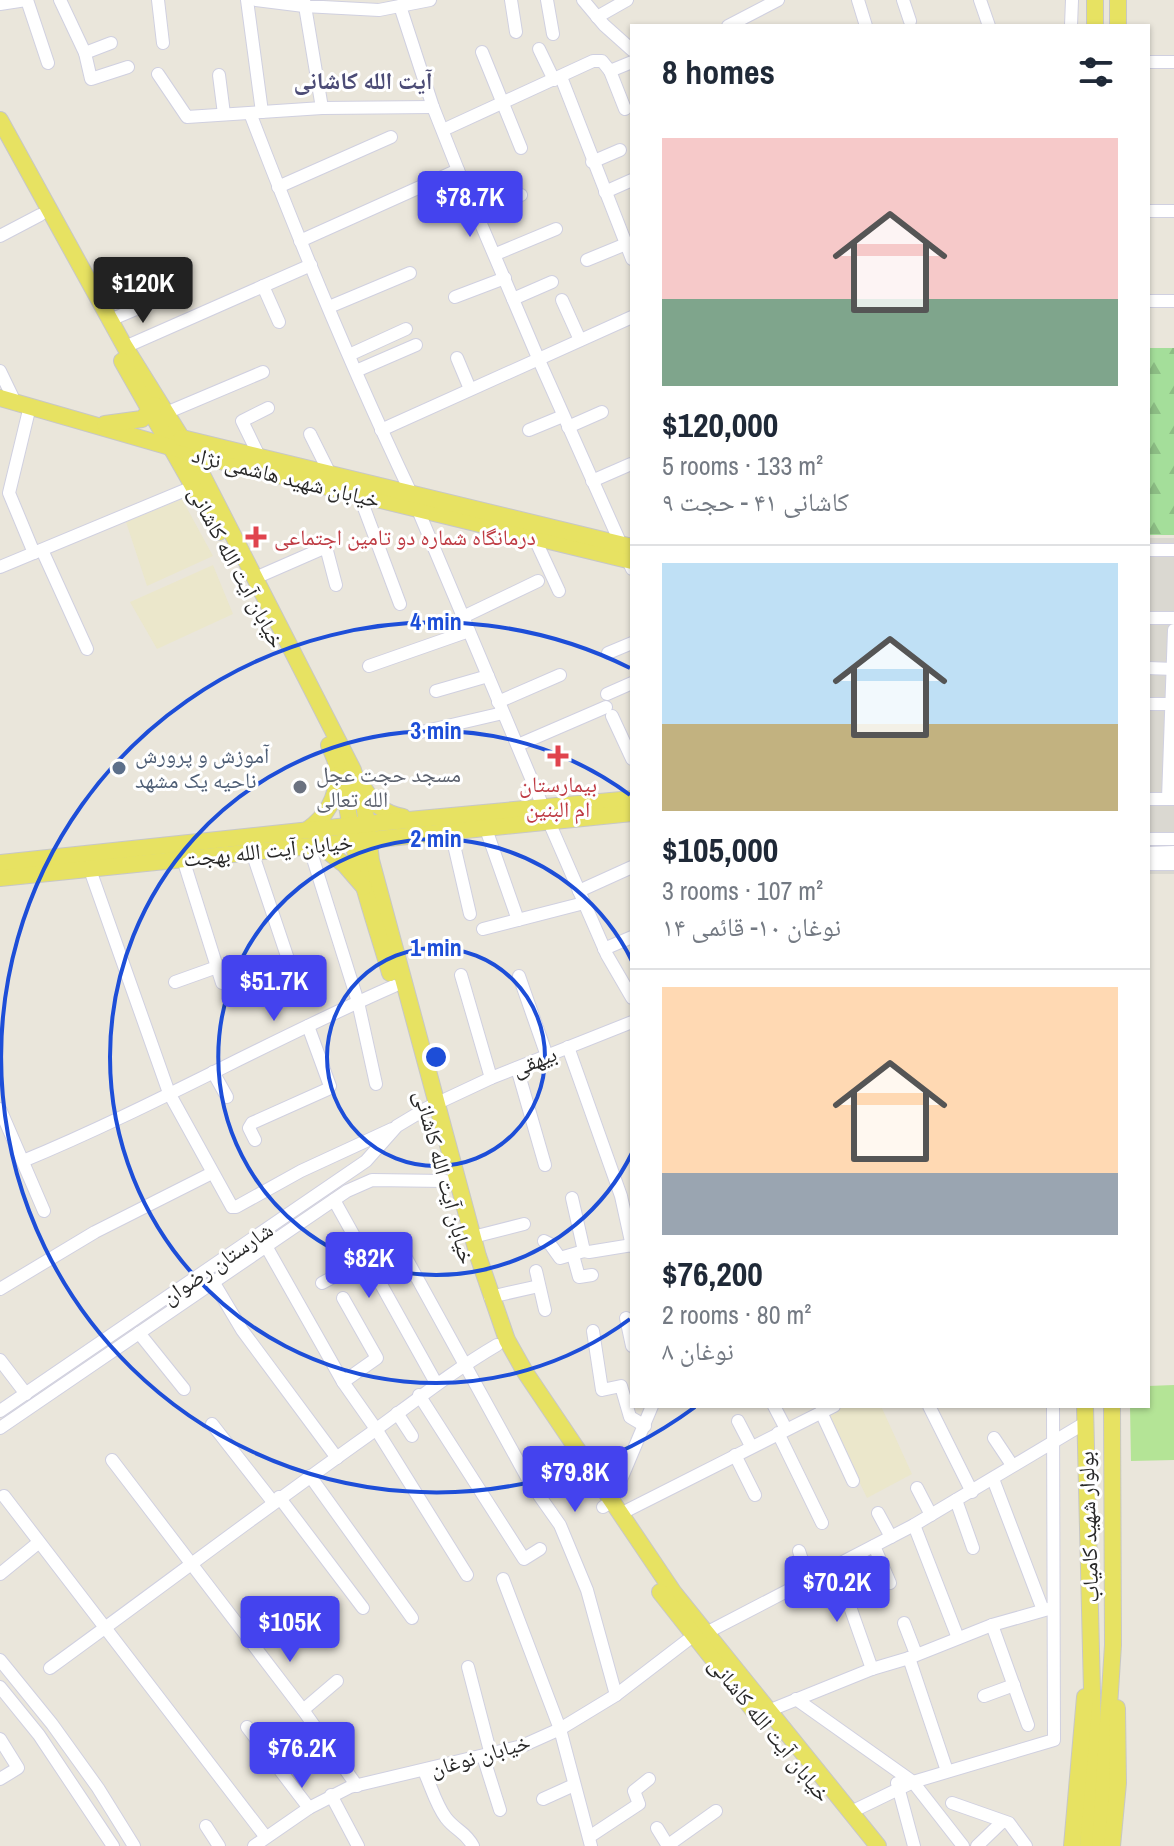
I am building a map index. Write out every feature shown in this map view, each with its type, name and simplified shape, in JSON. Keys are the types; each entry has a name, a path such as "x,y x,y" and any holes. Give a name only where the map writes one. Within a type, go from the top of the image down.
{"main road":[{"path":"1095,0 1095,24"},
{"path":"1118,0 1118,24"},
{"name":"خیابان آیت الله کاشانی","path":"0,120 110,320 120,349"},
{"name":"خیابان آیت الله کاشانی","path":"0,143 255,578 353,770 365,810 360,833 367,891 490,1297 507,1340 525,1372 612,1507"},
{"path":"15,402 94,425 142,419 160,412"},
{"name":"خیابان شهید هاشمی نژاد","path":"94,425 260,458 411,493 629,556"},
{"name":"خیابان آیت الله کاشانی","path":"177,443 191,453 198,480 337,761 360,833 432,1107 446,1181 480,1300 497,1345 516,1378 674,1593 700,1634 865,1846"},
{"name":"خیابان شهید هاشمی نژاد","path":"191,453 360,497 629,556"},
{"path":"198,480 201,466 212,459"},
{"path":"337,761 337,792 311,840 345,865 367,891"},
{"path":"353,770 373,801 383,810 395,816 425,819"},
{"name":"خیابان آیت الله بهجت","path":"360,833 486,829 630,799"},
{"name":"خیابان آیت الله بهجت","path":"0,878 252,852 425,819 630,813"},
{"name":"خیابان آیت الله بهجت","path":"0,863 311,840"},
{"name":"بولوار شهید کامیاب","path":"1112,1408 1113,1645"},
{"name":"بولوار شهید کامیاب","path":"1085,1414 1091,1648"},
{"name":"خیابان آیت الله کاشانی","path":"700,1634 768,1711 878,1846"},
{"path":"1112,1846 1119,1729 1113,1645"},
{"path":"1100,1846 1113,1645"},
{"path":"1072,1846 1079,1784 1080,1733 1091,1648"},
{"path":"1088,1846 1093,1732 1091,1648"},
{"path":"1118,1783 1122,1846"}],"street":[{"path":"0,4 26,0 48,63"},
{"path":"60,0 85,53 91,79 128,67"},
{"path":"158,0 163,43"},
{"path":"247,0 256,113 278,187 381,430 411,493"},
{"path":"259,0 400,6 430,0"},
{"path":"511,0 516,32"},
{"path":"547,0 553,34"},
{"path":"583,0 630,48"},
{"path":"732,24 778,0"},
{"path":"858,0 865,24"},
{"path":"903,0 910,21"},
{"path":"980,0 988,24"},
{"path":"1071,24 1072,0"},
{"path":"597,17 622,1"},
{"path":"304,3 322,108"},
{"path":"400,6 433,107 458,170 592,481 629,556"},
{"path":"85,53 111,43"},
{"path":"539,49 557,78 630,254 587,260"},
{"path":"482,52 521,148"},
{"path":"443,130 598,60 610,71 625,109"},
{"path":"1150,62 1174,62"},
{"path":"610,71 630,63"},
{"path":"158,74 187,117 322,108 433,107"},
{"path":"219,75 224,114"},
{"path":"278,187 391,137"},
{"path":"592,162 620,150"},
{"path":"300,241 458,170"},
{"path":"605,192 630,181"},
{"path":"478,212 521,195"},
{"path":"1150,211 1174,211"},
{"path":"0,236 40,215"},
{"path":"617,222 630,217"},
{"path":"496,254 556,229"},
{"path":"120,349 311,265"},
{"path":"329,307 410,273"},
{"path":"455,297 505,278"},
{"path":"513,299 552,282"},
{"path":"263,286 279,322"},
{"path":"110,320 162,298"},
{"path":"562,300 580,340"},
{"path":"1150,301 1174,301"},
{"path":"381,430 630,318"},
{"path":"349,355 406,329"},
{"path":"356,371 416,345"},
{"path":"457,358 470,389"},
{"path":"0,371 15,402 9,488 5,500 38,551 87,649"},
{"path":"160,412 263,372"},
{"path":"260,458 242,421 268,408"},
{"path":"529,430 602,412"},
{"path":"310,434 330,474"},
{"path":"592,481 630,464"},
{"path":"0,567 198,480"},
{"path":"360,497 400,604"},
{"path":"418,510 604,949 630,994"},
{"path":"534,537 559,591"},
{"path":"255,578 326,547 336,585"},
{"path":"1150,550 1174,550"},
{"path":"463,617 538,581"},
{"path":"1150,618 1174,618"},
{"path":"1150,799 1171,799 1174,630"},
{"path":"369,666 469,631"},
{"path":"608,653 630,644"},
{"path":"1150,668 1173,669"},
{"path":"417,733 501,707 560,675"},
{"path":"436,691 488,676"},
{"path":"518,745 609,706 630,685"},
{"path":"1150,704 1172,704"},
{"path":"609,706 630,754"},
{"path":"486,829 518,920"},
{"path":"451,832 470,914"},
{"path":"1150,839 1174,839"},
{"path":"311,840 358,1002 376,1084"},
{"path":"252,852 290,965"},
{"path":"1150,853 1174,852"},
{"path":"183,859 222,983"},
{"path":"1150,864 1174,864"},
{"path":"89,867 169,1093 229,1204 236,1207 301,1171 397,1126"},
{"path":"483,929 582,897 630,868"},
{"path":"604,949 630,938"},
{"path":"175,982 217,967"},
{"path":"461,975 491,1078"},
{"path":"519,976 547,1056"},
{"path":"23,1161 98,1131 169,1093 394,986"},
{"name":"بیهقی","path":"432,1107 491,1078 630,1023"},
{"path":"255,1140 249,1128 252,1123 330,1086 308,1026"},
{"path":"568,1047 621,1196 630,1236"},
{"path":"517,1068 545,1165"},
{"path":"213,1072 227,1097"},
{"name":"شارستان رضوان","path":"0,1411 366,1161 397,1126 432,1107"},
{"path":"0,1109 44,1211"},
{"path":"0,1289 95,1232 212,1173"},
{"name":"شارستان رضوان","path":"0,1428 334,1200 372,1180 446,1181"},
{"path":"572,1198 579,1277 592,1275"},
{"path":"334,1200 436,1383"},
{"path":"473,1237 524,1224"},
{"path":"544,1241 560,1258 630,1245"},
{"path":"266,1246 343,1382 467,1575"},
{"path":"400,1247 529,1481 560,1525 587,1590 616,1695"},
{"path":"322,1283 367,1259"},
{"path":"536,1271 545,1310"},
{"path":"214,1283 242,1330 337,1458"},
{"path":"490,1297 539,1286"},
{"path":"343,1298 377,1358 343,1382"},
{"path":"626,1318 630,1337"},
{"path":"593,1331 602,1390 621,1386 630,1407"},
{"path":"139,1333 184,1389"},
{"path":"50,1668 419,1395 497,1345"},
{"path":"0,1360 26,1394"},
{"path":"419,1395 524,1559 540,1549"},
{"path":"612,1507 651,1408"},
{"path":"775,1408 822,1523"},
{"path":"612,1507 735,1455 829,1408 853,1481"},
{"path":"930,1408 972,1492"},
{"path":"851,1812 913,1782 1054,1740 1048,1609 1053,1408"},
{"path":"632,1412 645,1426"},
{"path":"397,1413 412,1436"},
{"name":"خیابان نوغان","path":"254,1846 331,1795 522,1746 560,1729 616,1695 700,1634 836,1567 972,1492 1054,1439 1085,1414"},
{"path":"738,1421 751,1446"},
{"path":"212,1424 363,1608"},
{"path":"994,1438 1012,1465"},
{"path":"735,1455 755,1495"},
{"path":"112,1460 303,1710 357,1786"},
{"path":"310,1476 412,1618"},
{"path":"993,1479 1048,1609"},
{"path":"917,1488 931,1515"},
{"path":"4,1496 265,1836"},
{"path":"956,1500 973,1548"},
{"path":"878,1513 891,1537"},
{"path":"914,1525 958,1638"},
{"path":"0,1574 38,1543"},
{"path":"874,1546 890,1583"},
{"path":"799,1551 809,1581"},
{"path":"836,1567 872,1669"},
{"path":"503,1579 560,1729 590,1842 638,1806 640,1803 634,1791 649,1779"},
{"path":"768,1711 992,1625 1048,1609"},
{"path":"904,1623 947,1771"},
{"path":"992,1625 1028,1725"},
{"path":"0,1660 52,1724 98,1788 134,1846"},
{"path":"468,1667 500,1810"},
{"path":"303,1710 337,1681"},
{"path":"984,1696 1014,1685"},
{"path":"0,1687 39,1735 113,1846"},
{"path":"796,1699 913,1782 963,1846"},
{"path":"247,1727 309,1808"},
{"path":"0,1739 18,1768 0,1779"},
{"path":"894,1770 914,1846"},
{"path":"424,1771 444,1815 467,1835 473,1846"},
{"path":"543,1799 574,1785"},
{"path":"83,1799 98,1788"},
{"path":"331,1795 358,1846"},
{"path":"952,1803 1009,1823 1026,1846"},
{"path":"657,1828 668,1846 716,1811"},
{"path":"977,1846 1002,1822"},
{"path":"206,1826 219,1846"}],"shaded area":[{"path":"182,499 213,556 147,586 126,522"},
{"path":"1150,538 1174,538 1174,874 1150,874"},
{"path":"213,565 233,614 157,649 130,602"},
{"path":"837,1408 882,1408 912,1474 867,1498 826,1413"}],"green space":[{"path":"1150,348 1174,348 1174,535 1150,535"},
{"path":"1174,1385 1174,1460 1131,1461 1130,1408 1150,1408 1150,1386"}],"place":[{"name":"درمانگاه شماره دو تامین اجتماعی","path":"256,537"},
{"name":"بیمارستان ام البنین","path":"558,756"},
{"name":"آموزش و پرورش ناحیه یک مشهد","path":"119,768"},
{"name":"مسجد حجت عجل الله تعالی","path":"300,787"}],"district":[{"name":"آیت الله کاشانی","path":"363,81"}]}
